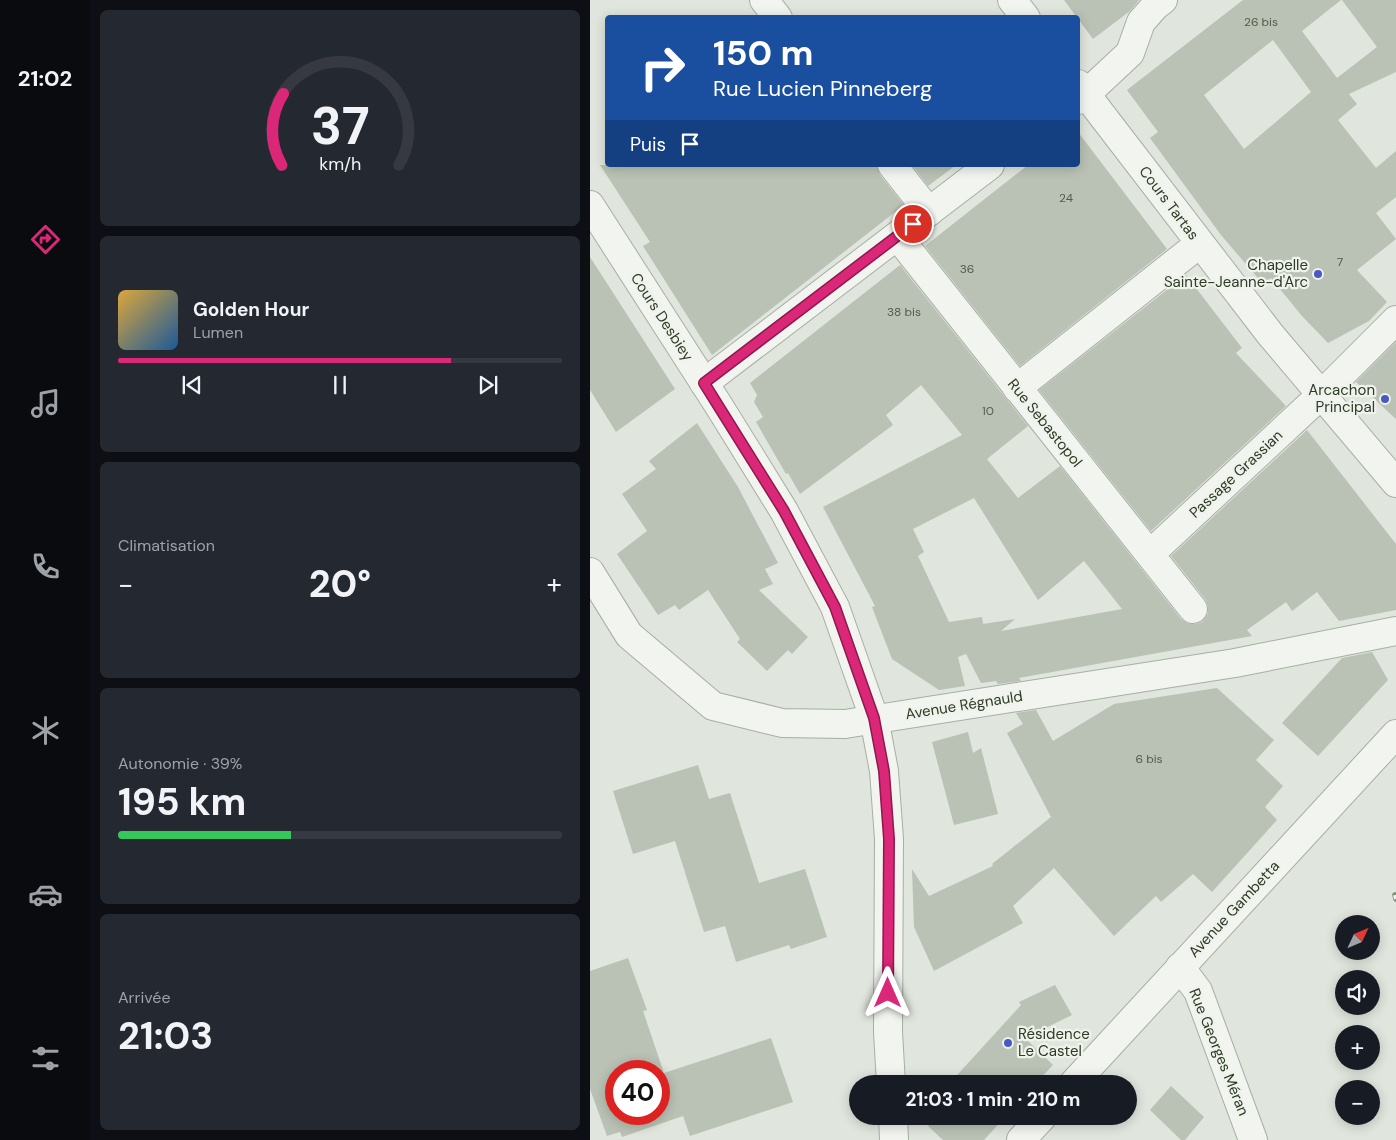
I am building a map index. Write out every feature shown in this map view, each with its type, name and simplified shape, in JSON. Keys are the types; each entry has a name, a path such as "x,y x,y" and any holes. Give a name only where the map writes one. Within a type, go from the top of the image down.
{"street":[{"path":"764,0 776,15"},
{"path":"1012,0 1024,15"},
{"path":"1080,93 1130,53 1141,22 1163,0"},
{"name":"Cours Tartas","path":"1080,93 1106,119 1199,244 1270,334 1396,483"},
{"path":"894,167 929,212"},
{"path":"704,383 987,167"},
{"name":"Cours Desbiey","path":"590,205 784,511 835,607 874,718 884,771 889,839 888,1032 890,1075"},
{"name":"Rue Sebastopol","path":"898,237 1193,609"},
{"path":"1017,388 1199,244"},
{"name":"Passage Grassian","path":"1150,554 1322,394 1396,320"},
{"name":"Avenue Régnauld","path":"590,572 629,635 713,706 782,723 845,724 1235,662 1396,631"},
{"name":"Avenue Gambetta","path":"1081,1075 1396,734"},
{"name":"Rue Georges Méran","path":"1180,967 1198,991 1254,1140"},
{"path":"893,1125 894,1140"},
{"path":"1022,1140 1035,1125"}],"building":[{"path":"1064,0 1139,0 1130,11 1093,39 1080,22 1080,15 1075,15"},
{"path":"1243,0 1341,0 1302,31 1337,78 1377,47 1342,0 1396,0 1396,72 1349,94 1357,104 1338,120 1376,168 1396,151 1396,197 1376,213 1396,239 1357,270 1387,302 1369,321 1328,343 1302,316 1271,278 1263,284 1221,235 1150,138 1158,132 1127,90","holes":["1273,40 1311,92 1244,149 1204,95"]},
{"path":"1080,135 1167,249 1020,366 925,246 1025,167 1080,167"},
{"path":"600,165 605,165 605,167 878,167 880,175 904,205 712,355 643,246 650,242"},
{"path":"914,167 953,167 928,186"},
{"path":"590,257 675,389 616,432 590,390"},
{"path":"900,265 1028,426 987,459 1018,498 1060,466 1181,619 1187,623 1195,624 1202,622 1208,614 1208,606 1205,599 1171,556 1307,430 1396,544 1396,610 1339,621 1317,592 1292,611 1286,602 1247,630 1252,636 1019,678 1021,681 998,684 996,681 981,683 966,654 958,657 965,686 939,690 892,659 872,607 875,606 823,507 962,435 921,385 886,415 893,425 800,494 788,473 786,474 756,422 763,417 754,402 757,395 750,383","holes":["974,498 1038,600 1084,561 1122,609 1001,631 1015,619 983,624 982,617 949,622 918,556 924,552 913,529"]},
{"path":"1186,275 1242,348 1236,353 1286,406 1151,531 1039,390"},
{"name":"Arcachon Principal","path":"1396,342 1396,419 1356,382"},
{"path":"697,423 738,487 778,563 765,569 773,584 759,590 808,637 792,654 788,650 767,671 737,642 740,639 708,590 679,610 675,605 658,615 617,554 647,531 622,494 656,469 649,461"},
{"path":"1372,652 1388,680 1318,756 1282,723 1342,658"},
{"path":"1217,688 1274,740 1256,760 1283,786 1265,807 1277,820 1212,892 1193,874 1161,902 1156,896 1114,936 1054,868 1013,906 1023,923 934,971 914,927 912,869 929,896 993,866 992,864 1051,817 1007,733 1023,724 1016,713 1036,710 1053,741 1114,704"},
{"path":"968,732 973,753 981,748 998,814 954,825 932,742"},
{"path":"698,765 709,799 730,793 759,883 805,869 827,937 791,949 789,945 736,962 725,926 704,932 675,841 633,854 613,791"},
{"path":"628,958 647,1010 643,1011 660,1060 605,1060 605,1125 657,1125 622,1137 620,1132 607,1136 590,1089 590,971"},
{"path":"1055,985 1072,1015 1025,1038 1053,1065 1044,1075 957,1075 1021,1005 1019,1002"},
{"path":"771,1038 793,1102 690,1136 683,1116 670,1120 670,1071"},
{"path":"1171,1086 1204,1117 1185,1140 1181,1140 1150,1110"},
{"path":"998,1125 984,1140 943,1140 928,1126"}],"railway":[{"path":"1395,895 1396,899"}],"place":[{"name":"Chapelle Sainte-Jeanne-d'Arc","path":"1318,274"},
{"name":"Arcachon Principal","path":"1385,399"},
{"name":"Résidence Le Castel","path":"1008,1043"}],"route":[{"path":"888,993 889,839 884,771 874,718 835,607 784,511 704,383 913,224"}]}
